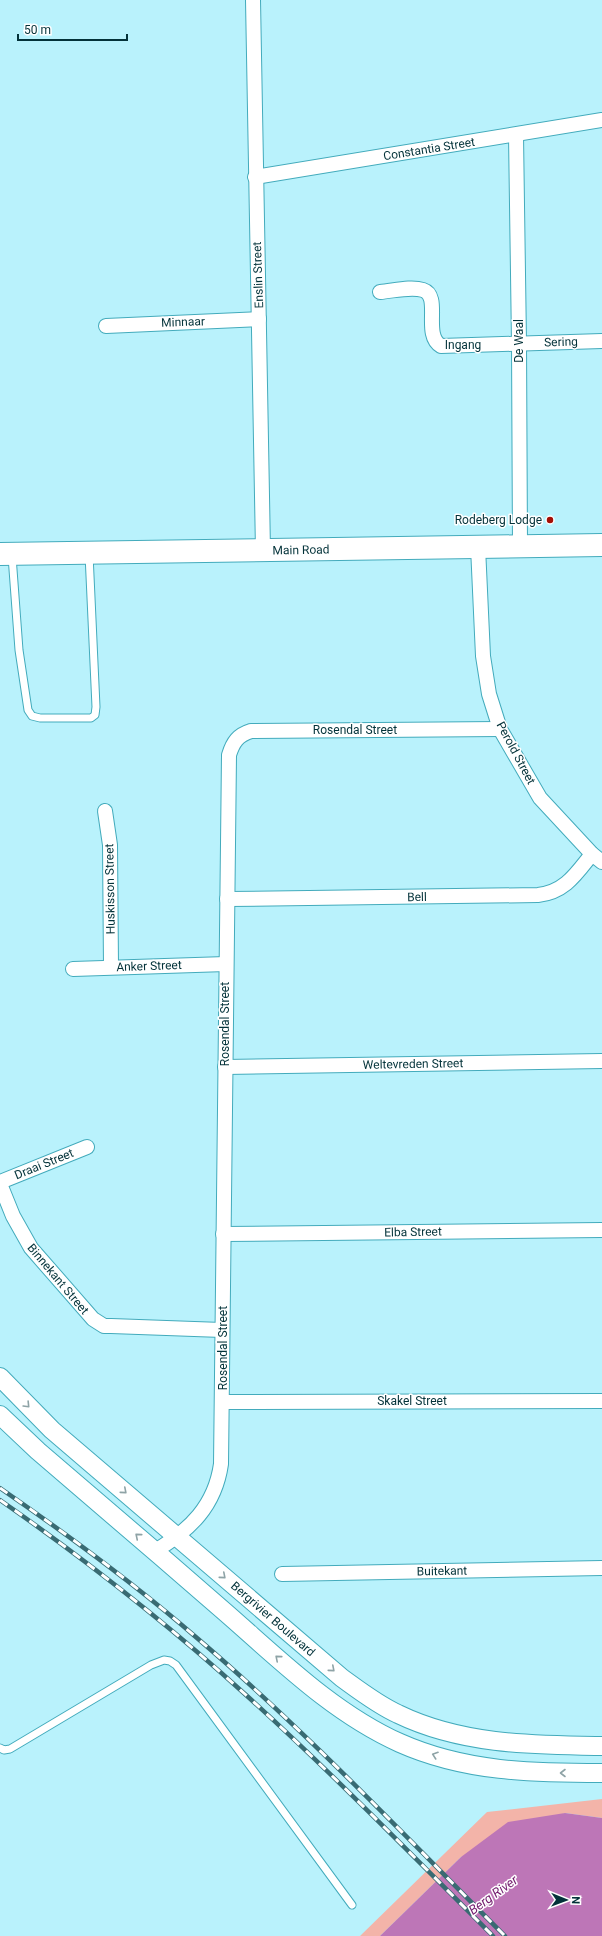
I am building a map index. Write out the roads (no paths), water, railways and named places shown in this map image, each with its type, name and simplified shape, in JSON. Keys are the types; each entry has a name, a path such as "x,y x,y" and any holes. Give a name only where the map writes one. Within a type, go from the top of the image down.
{"main road":[{"name":"Main Road","path":"6,554 89,554 602,545"}],"street":[{"name":"Enslin Street","path":"253,0 255,177 263,551"},
{"name":"Constantia Street","path":"255,177 602,120"},
{"name":"De Waal","path":"516,134 520,344 520,547"},
{"name":"Ingang","path":"380,292 418,289 428,293 431,302 433,335 441,346 520,344"},
{"name":"Minnaar","path":"106,326 259,319"},
{"name":"Sering","path":"520,344 602,341"},
{"name":"Perold Street","path":"478,547 483,656 489,694 500,729 540,798 597,858"},
{"name":"Rosendal Street","path":"155,1551 177,1537 202,1510 216,1488 221,1464 229,755 232,745 244,734 252,731 500,729"},
{"name":"Huskisson Street","path":"105,811 110,845 111,968"},
{"name":"Bell","path":"227,899 538,895 558,890 597,858"},
{"name":"Anker Street","path":"73,969 226,964"},
{"name":"Weltevreden Street","path":"225,1067 602,1061"},
{"name":"Draai Street","path":"0,1183 87,1147"},
{"name":"Binnekant Street","path":"0,1183 13,1216 31,1248 93,1319 104,1326 222,1330"},
{"name":"Elba Street","path":"223,1234 602,1230"},
{"name":"Bergrivier Boulevard","path":"0,1376 52,1430 342,1678 370,1698 398,1714 424,1724 476,1739 535,1745 602,1746"},
{"name":"Skakel Street","path":"222,1402 602,1401"},
{"path":"0,1415 38,1451 294,1673 340,1709 370,1728 401,1743 445,1759 483,1767 532,1773 602,1773"},
{"name":"Buitekant","path":"282,1574 602,1568"}],"lane":[{"path":"6,554 28,710 32,716 55,719 91,718 95,715 96,707 89,554"},
{"path":"0,1748 4,1750 10,1749 137,1673 161,1661 170,1660 176,1665 352,1905"}],"water":[{"name":"Berg River","path":"565,1813 602,1818 602,1936 380,1936 461,1857 508,1822"}],"railway":[{"path":"0,1488 125,1579 174,1618 237,1673 354,1784 505,1936"},
{"path":"0,1500 64,1546 157,1618 217,1669 278,1724 402,1844 493,1936"}],"place":[{"name":"Rodeberg Lodge","path":"550,520"}]}
